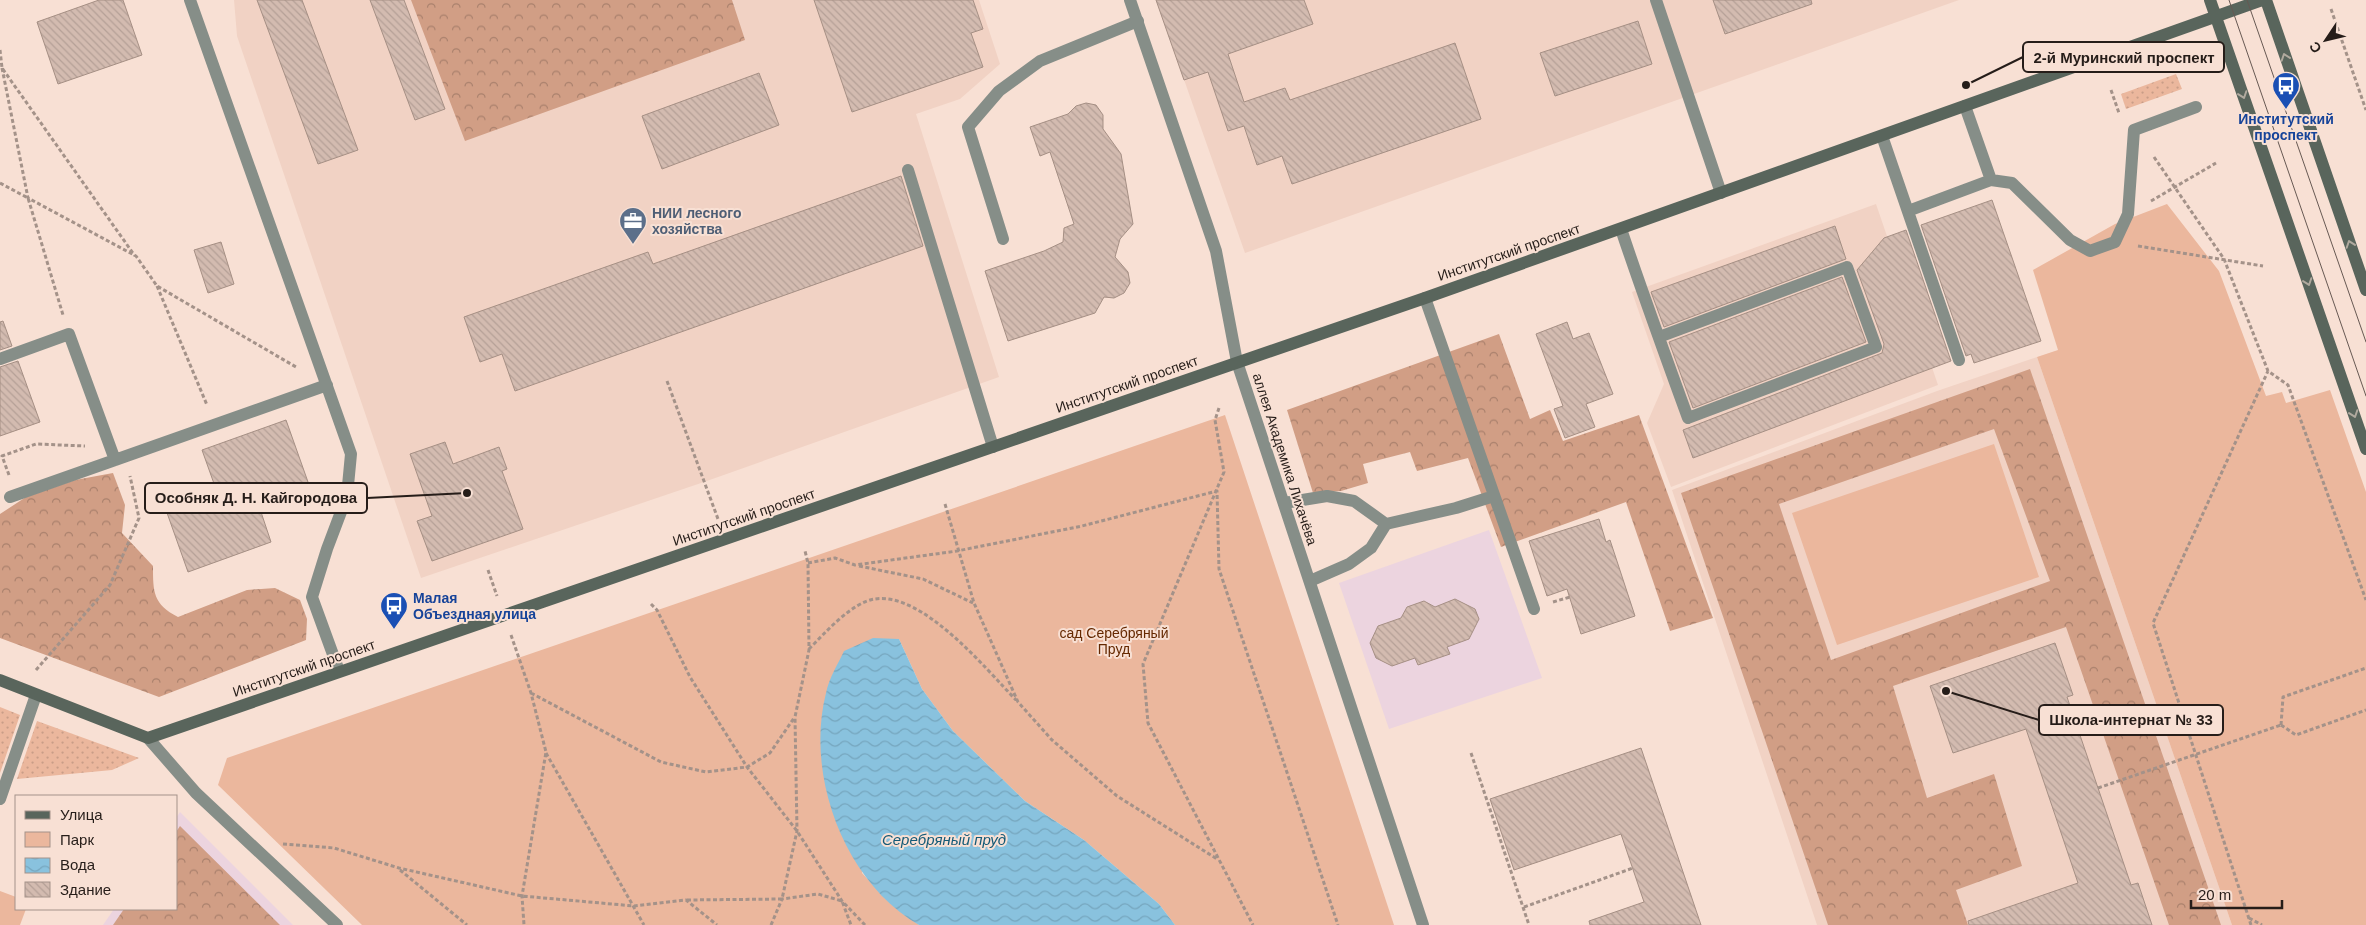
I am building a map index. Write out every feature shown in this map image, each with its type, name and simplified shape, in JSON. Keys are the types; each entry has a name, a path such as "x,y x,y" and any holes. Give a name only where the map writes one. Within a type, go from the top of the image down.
{"street":[{"path":"190,0 351,454 347,496 327,549 312,597 339,671"},
{"name":"аллея Академика Лихачёва","path":"1130,0 1216,251 1237,362 1423,925"},
{"path":"1656,0 1721,193"},
{"path":"2210,0 2366,449"},
{"path":"2264,0 2366,290"},
{"name":"Институтский проспект","path":"148,738 1425,298 2264,0"},
{"path":"1003,239 968,127 999,91 1040,60 1138,21"},
{"path":"1965,106 1992,180"},
{"path":"1908,210 1992,180 2012,183 2070,240 2090,251 2115,242 2128,214 2134,130 2196,107"},
{"path":"1882,136 1959,360"},
{"path":"908,170 993,447"},
{"path":"1621,228 1659,337 1688,418 1876,347 1847,267 1659,337"},
{"path":"1425,298 1534,609"},
{"path":"0,359 69,334 111,447 121,458"},
{"path":"13,496 327,385"},
{"path":"1284,503 1327,496 1354,502 1386,524"},
{"path":"1310,581 1350,564 1371,548 1386,524 1456,508 1494,496"},
{"path":"0,680 148,738 196,793 337,925"},
{"path":"0,799 36,695"}],"path":[{"path":"2331,9 2366,110"},
{"path":"0,50 28,198 69,334"},
{"path":"2,68 157,286 216,424"},
{"path":"2111,90 2119,113 2176,186 2224,259 2268,371 2288,385 2366,600"},
{"path":"2128,214 2216,163"},
{"path":"0,183 136,256"},
{"path":"2115,242 2263,266"},
{"path":"157,286 327,385"},
{"path":"2251,925 2153,622 2268,371"},
{"path":"667,381 727,540"},
{"path":"1219,408 1215,420 1224,472 1144,664 1148,723 1253,925"},
{"path":"13,496 2,456 36,444 111,447"},
{"path":"22,690 44,659 110,585 139,518 121,458"},
{"path":"855,565 957,551 1082,526 1217,491"},
{"path":"1217,491 1219,569 1338,925"},
{"path":"944,504 974,604 1018,702"},
{"path":"770,925 782,899 797,830 794,717 809,650 808,563 805,551"},
{"path":"808,563 835,558 855,565 923,579 974,604"},
{"path":"1560,600 1570,597"},
{"path":"809,650 844,614 873,599 896,599 918,609 965,646 1052,740 1117,796 1218,860"},
{"path":"651,604 656,610 690,677 747,767 797,830 842,901 865,925"},
{"path":"2281,725 2284,697 2366,668"},
{"path":"644,925 546,752 531,693 661,762 706,772 747,767 770,753 794,717"},
{"path":"2281,725 2296,734 2366,710"},
{"path":"2098,788 2281,725"},
{"path":"524,925 522,896 546,752"},
{"path":"1471,754 1530,925"},
{"path":"247,842 334,848 398,868 522,896 634,906 686,900 782,899 818,894 842,901"},
{"path":"398,868 467,925"},
{"path":"1524,907 1632,868"},
{"path":"686,900 717,925"},
{"path":"842,901 851,925"},
{"path":"2248,917 2262,925"}],"shaded area":[{"name":"НИИ лесного хозяйства","path":"234,0 979,0 1000,64 960,99 916,114 999,377 704,482 421,578 237,36"},
{"path":"1156,0 1959,0 1245,253"},
{"path":"1876,204 1938,385 1671,487 1647,423 1664,384 1632,292"},
{"path":"2037,357 2232,925 1817,925 1672,490 1937,391"},
{"path":"1489,530 1542,678 1389,729 1339,583"},
{"path":"180,812 293,925 103,925 113,910 178,910 178,815"}],"green space":[{"path":"411,0 732,0 745,40 465,141"},
{"path":"2176,74 2182,89 2126,109 2121,94"},
{"path":"2167,204 2219,271 2266,396 2282,392 2286,403 2330,390 2366,492 2366,925 2232,925 2037,357 2058,350 2033,270 2115,224"},
{"path":"1499,334 1530,419 1550,410 1563,441 1639,415 1713,618 1670,631 1626,502 1501,547 1468,458 1417,471 1410,452 1363,464 1368,483 1341,491 1313,493 1287,410"},
{"path":"2030,369 2221,925 2169,925 2066,627 1893,686 1927,798 1994,774 2022,866 1956,890 1968,925 1828,925 1681,493","holes":["1994,429 2050,581 1831,660 1779,504"]},
{"name":"сад Серебряный Пруд","path":"1225,415 1394,925 1175,925 1159,904 1084,840 1025,801 953,731 922,689 899,639 862,873 886,899 919,925 362,925 218,785 227,758"},
{"path":"1994,444 2039,577 1837,645 1792,513"},
{"path":"113,473 125,505 122,533 153,566 154,590 159,602 164,607 178,617 247,590 275,588 300,600 307,619 306,640 159,697 0,638 0,514 26,497 75,480"},
{"path":"0,707 20,715 0,773"},
{"path":"37,721 139,758 112,770 17,779"},
{"path":"180,826 280,925 113,925 123,910 178,910 178,829"},
{"path":"0,891 15,897 15,910 26,910 20,925 0,925"}],"water":[{"name":"Серебряный пруд","path":"873,638 899,639 922,689 953,731 1025,801 1084,840 1159,904 1175,925 919,925 893,906 870,882 851,854 836,824 826,791 821,758 821,725 827,687 831,677 844,651"}],"building":[{"path":"99,0 123,0 142,55 58,84 37,22"},
{"path":"257,0 302,0 358,150 318,164"},
{"path":"370,0 404,0 445,109 415,120"},
{"path":"814,0 973,0 983,29 971,33 983,67 852,112"},
{"path":"1156,0 1304,0 1313,24 1228,54 1244,102 1285,88 1290,100 1455,43 1481,119 1292,184 1282,156 1257,165 1244,126 1228,131 1208,72 1184,80"},
{"path":"1713,0 1811,0 1812,4 1725,34"},
{"path":"1638,21 1652,64 1555,96 1540,53"},
{"path":"759,73 779,125 662,169 642,116"},
{"path":"1086,103 1096,105 1103,115 1103,129 1121,154 1133,224 1120,239 1115,257 1128,272 1130,283 1124,293 1114,298 1104,297 1095,313 1008,341 985,271 1044,251 1063,242 1064,228 1074,224 1050,152 1040,156 1030,127 1068,114 1076,106"},
{"path":"901,176 923,246 515,391 502,354 480,362 464,317 648,252 653,264"},
{"path":"1992,200 2041,341 1974,363 1971,354 1966,356 1921,225"},
{"path":"1835,226 1846,259 1664,327 1651,292"},
{"path":"1906,230 1951,361 1693,458 1683,430 1882,353 1884,344 1857,270 1884,238"},
{"path":"221,242 234,284 208,293 194,250"},
{"path":"1842,277 1866,342 1693,408 1669,342"},
{"path":"3,321 12,346 0,350 0,322"},
{"path":"1567,322 1573,339 1589,333 1613,394 1586,404 1595,427 1565,438 1554,409 1563,406 1536,334"},
{"path":"18,361 40,422 0,436 0,367"},
{"path":"286,420 308,482 257,500 271,542 188,572 166,510 217,492 202,450"},
{"path":"445,442 453,464 499,447 507,469 502,471 523,529 432,561 417,521 432,516 410,454"},
{"path":"1599,519 1606,542 1610,540 1635,616 1581,634 1567,589 1547,596 1529,541"},
{"path":"1455,599 1475,609 1479,619 1469,639 1447,647 1450,654 1418,665 1415,658 1392,666 1376,658 1370,643 1378,626 1401,618 1407,607 1424,601 1435,607"},
{"path":"2055,643 2073,695 2067,697 2131,885 2138,883 2152,925 1969,925 1968,921 2078,883 2026,729 1953,753 1930,686"},
{"path":"1641,748 1701,925 1590,925 1589,921 1644,902 1621,834 1514,870 1490,799"}],"tram line":[{"path":"2229,0 2366,396"},
{"path":"2247,0 2366,342"}],"place":[{"name":"2-й Муринский проспект","path":"1966,85"},
{"name":"Институтский проспект","path":"2286,110"},
{"name":"НИИ лесного хозяйства","path":"633,245"},
{"name":"Особняк Д. Н. Кайгородова","path":"467,493"},
{"name":"Малая Объездная улица","path":"394,630"},
{"name":"Школа-интернат № 33","path":"1946,691"}]}
